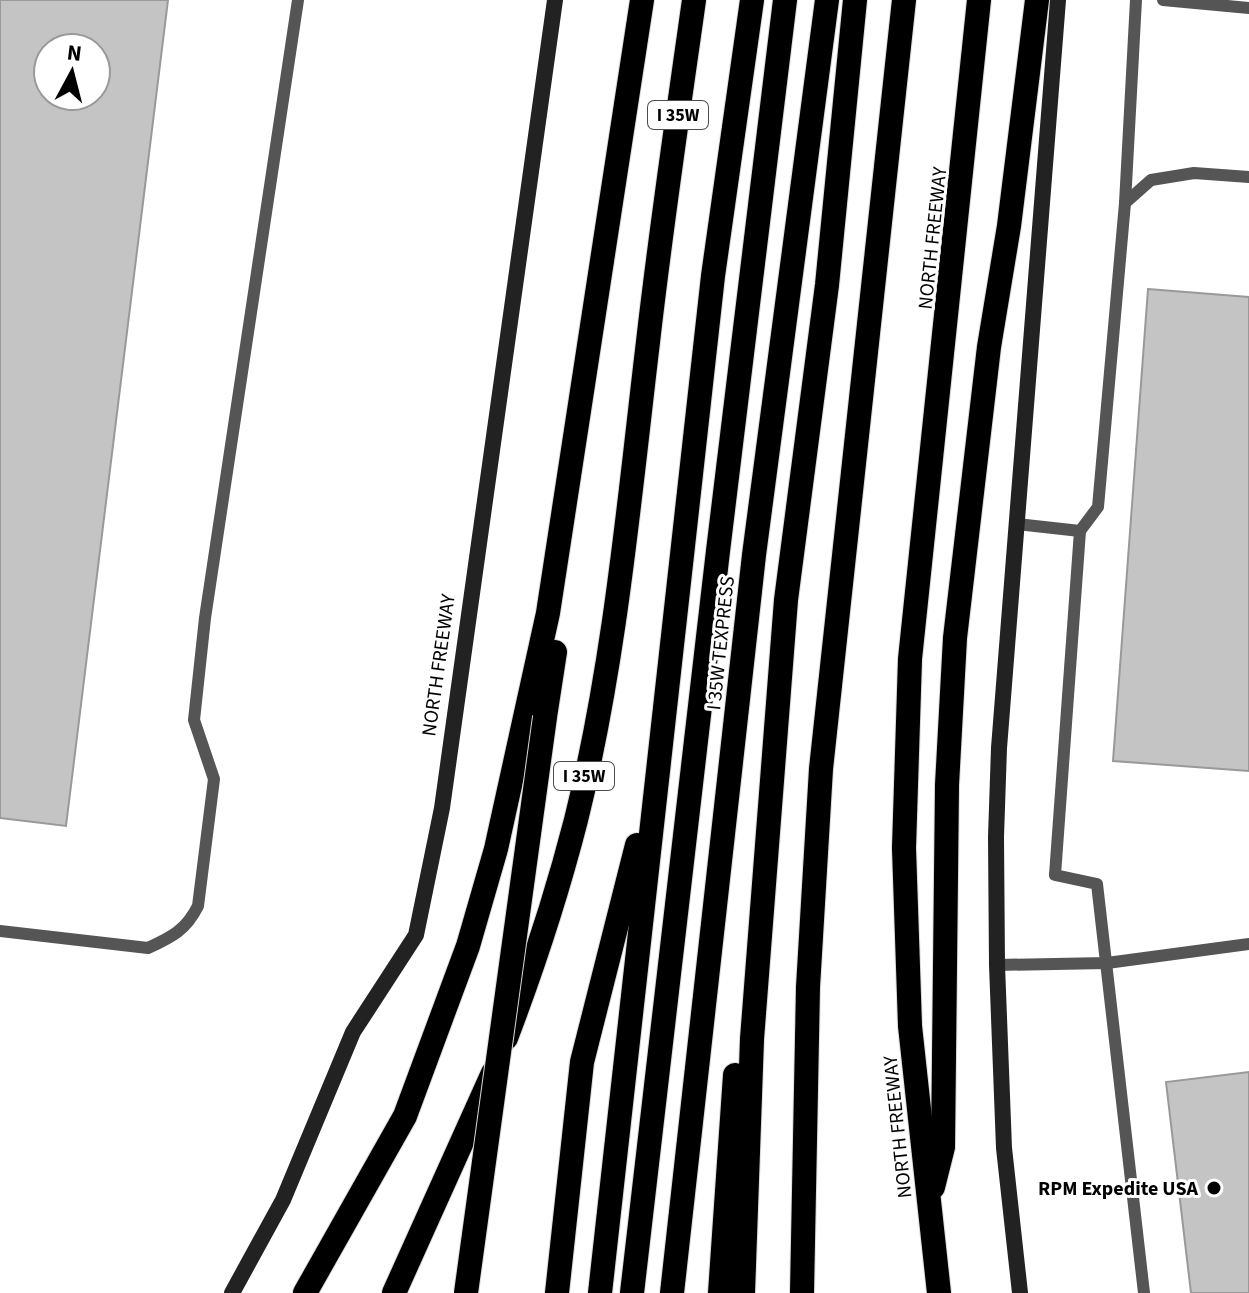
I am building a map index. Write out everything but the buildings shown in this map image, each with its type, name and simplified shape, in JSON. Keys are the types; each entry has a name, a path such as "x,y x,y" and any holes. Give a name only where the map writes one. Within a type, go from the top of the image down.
{"highway":[{"path":"466,1293 554,614 562,530 642,0"},
{"name":"I 35W","path":"394,1293 488,1085 530,975 576,819 601,693 621,565 661,229 694,0"},
{"path":"600,1293 713,276 752,0"},
{"name":"I 35W TEXPRESS","path":"632,1293 785,0"},
{"name":"I 35W TEXPRESS","path":"672,1293 754,555 827,0"},
{"path":"743,1293 752,1039 786,600 827,285 855,0"},
{"path":"802,1293 808,987 821,769 904,0"},
{"name":"NORTH FREEWAY","path":"939,1293 910,1026 905,878 910,659 979,0"},
{"path":"929,1201 943,1147 947,785 955,638 985,378 1009,226 1037,0"},
{"path":"305,1293 405,1116 468,946 496,849 554,614"},
{"path":"557,1293 582,1062 659,753"},
{"path":"720,1293 741,1000 762,911"},
{"path":"803,1238 810,1293"}],"main road":[{"name":"NORTH FREEWAY","path":"232,1293 283,1200 353,1032 416,935 442,808 555,0"},
{"path":"1020,1293 1004,1148 996,837 999,748 1058,0"}],"lane":[{"path":"0,931 148,948 170,938 189,923 198,906 214,779 194,720 205,618 298,0"},
{"path":"1136,0 1125,203 1098,507 1080,531 1055,875 1097,884 1144,1293"},
{"path":"1163,0 1249,8"},
{"path":"1125,203 1151,180 1194,173 1249,177"},
{"path":"1017,524 1080,531"},
{"path":"997,965 1107,963 1249,944"}],"place":[{"name":"RPM Expedite USA","path":"1214,1188"}]}
